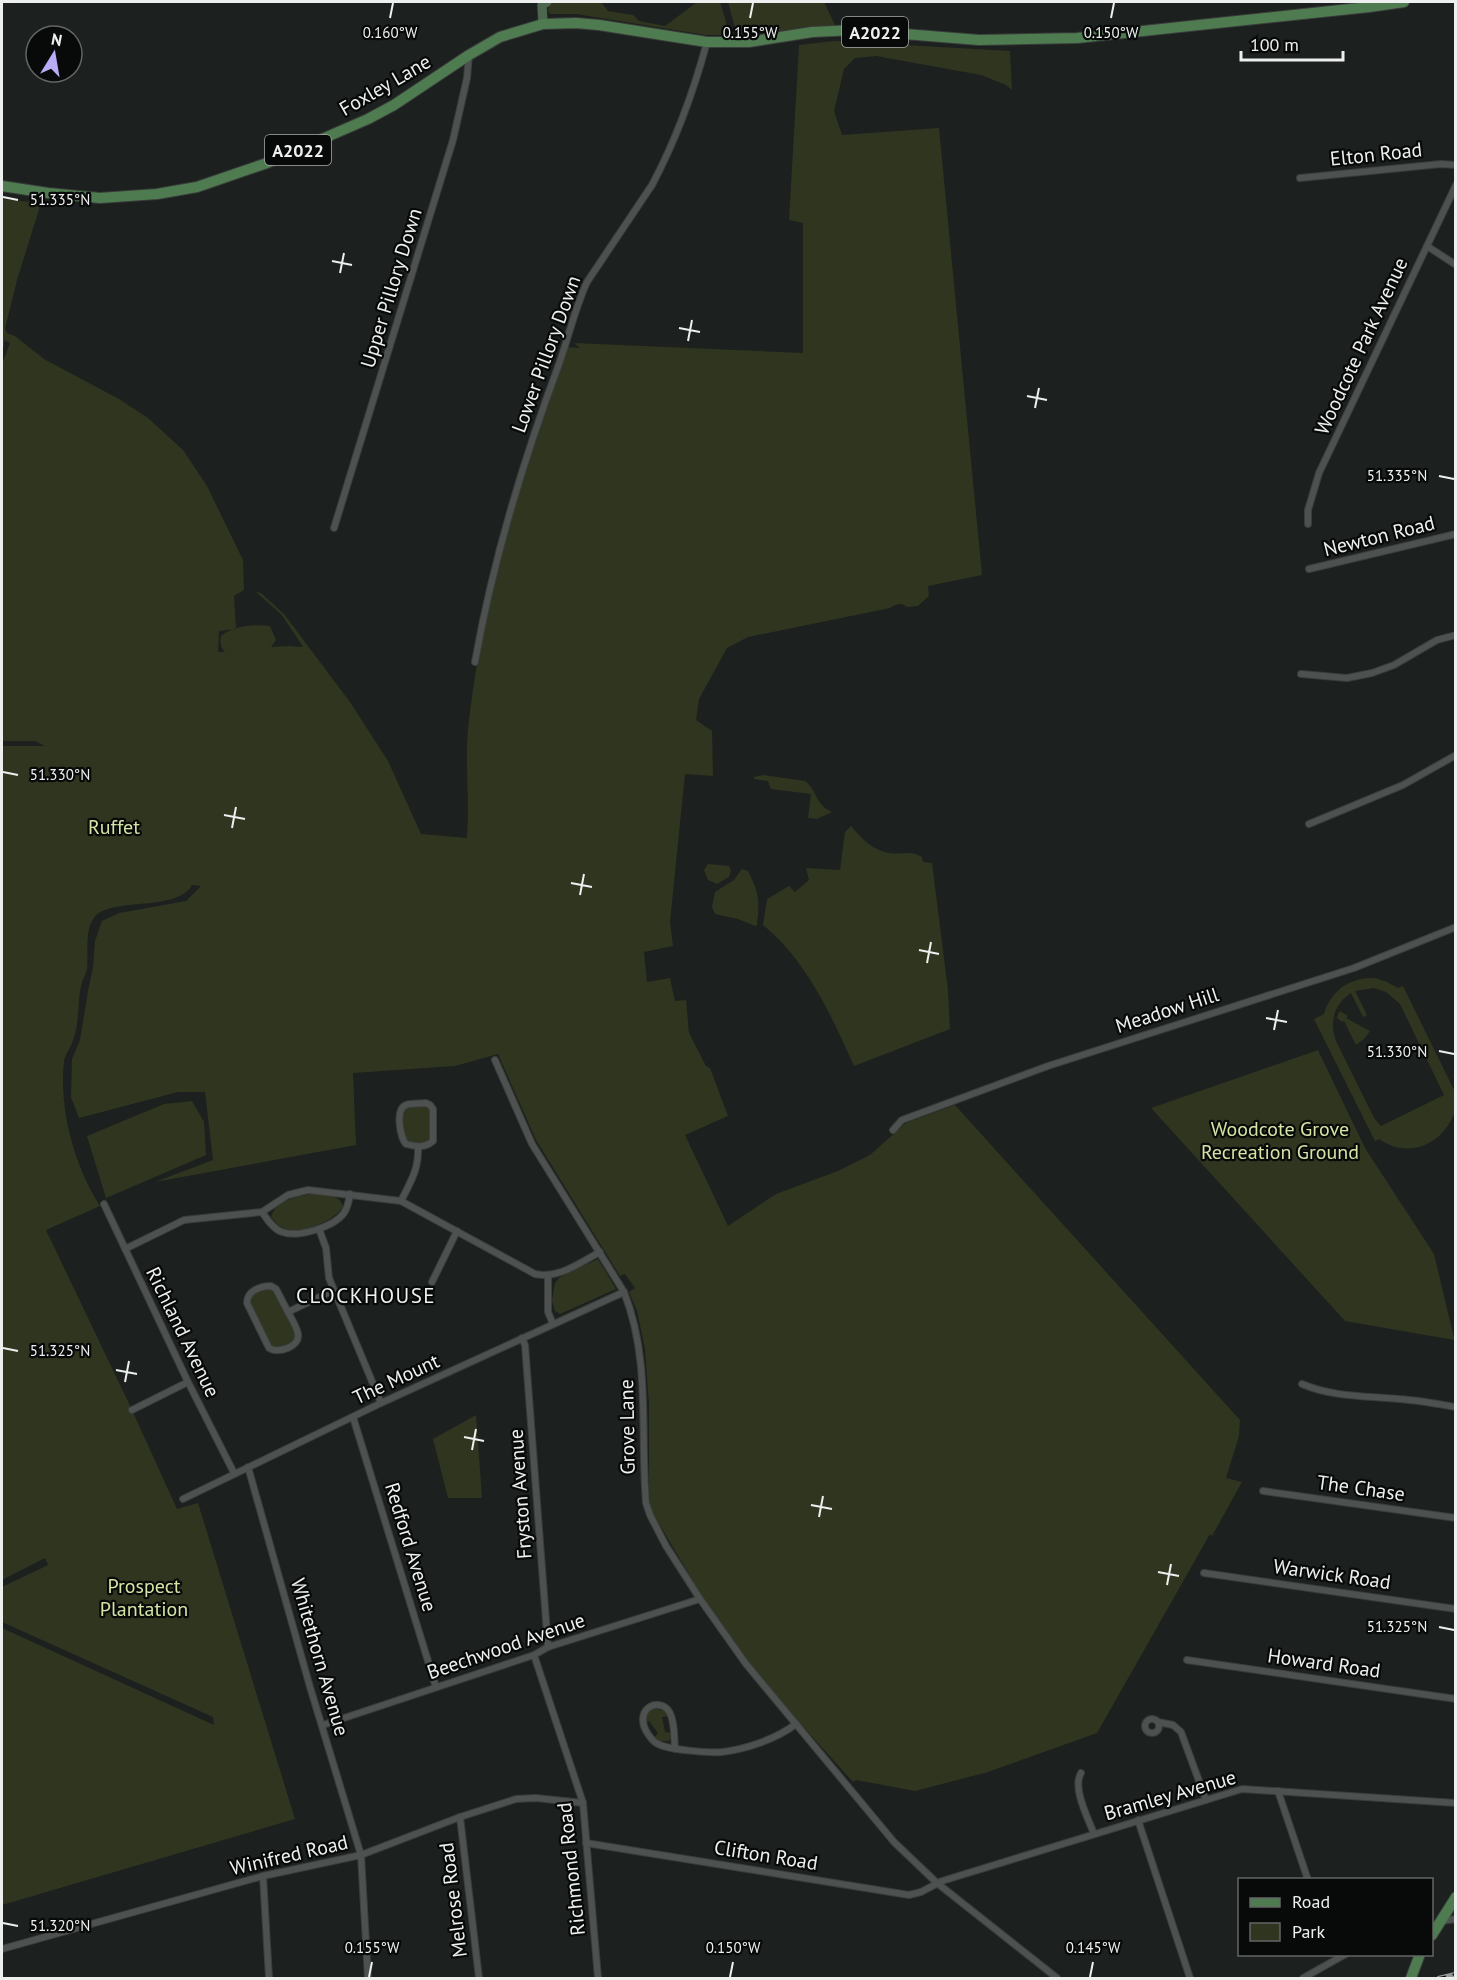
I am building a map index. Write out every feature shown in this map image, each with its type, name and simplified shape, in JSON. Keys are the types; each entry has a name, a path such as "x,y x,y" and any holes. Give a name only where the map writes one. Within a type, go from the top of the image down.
{"main road":[{"name":"A2022","path":"543,24 599,25 707,42 749,42 812,32 855,30 979,40 1077,38 1404,2"},
{"name":"Foxley Lane","path":"2,186 48,194 100,198 157,194 197,186 259,166 368,119 501,37 543,24"},
{"path":"1433,1931 1455,1897"},
{"path":"1411,1978 1419,1956"}],"street":[{"path":"543,24 542,5 547,2"},
{"name":"Lower Pillory Down","path":"475,662 497,559 535,428 569,335 580,296 660,171 687,104 707,42"},
{"name":"Upper Pillory Down","path":"334,528 453,140 467,78 469,55"},
{"name":"Elton Road","path":"1300,178 1441,164 1455,165"},
{"name":"Woodcote Park Avenue","path":"1308,524 1308,510 1319,474 1455,185"},
{"path":"1427,246 1455,265"},
{"name":"Newton Road","path":"1309,569 1455,534"},
{"path":"1301,674 1347,678 1372,673 1394,665 1437,640 1455,635"},
{"path":"1309,824 1403,785 1455,755"},
{"name":"Meadow Hill","path":"892,1130 902,1120 1048,1066 1354,968 1455,927"},
{"name":"Grove Lane","path":"495,1060 532,1144 624,1292 633,1313 643,1378 646,1503 666,1545 700,1599 746,1664 894,1842 938,1883 1057,1978"},
{"path":"426,1103 433,1109 434,1136 429,1144 418,1147 404,1142 401,1138 400,1113 401,1108 406,1105 426,1103"},
{"path":"401,1201 414,1177 418,1162 418,1147"},
{"path":"125,1249 184,1220 262,1212 288,1195 308,1190 401,1201 535,1274 548,1277 559,1274 600,1252"},
{"path":"262,1212 279,1232 304,1233 319,1229 343,1214 350,1194"},
{"name":"Richland Avenue","path":"104,1204 188,1383 234,1473"},
{"path":"319,1229 326,1248 329,1278 381,1403"},
{"path":"432,1282 457,1231"},
{"path":"548,1277 548,1312 553,1324"},
{"path":"271,1286 276,1289 288,1312 298,1334 298,1340 279,1352 274,1352 269,1348 247,1303 249,1293 271,1286"},
{"path":"288,1312 334,1290"},
{"name":"The Mount","path":"183,1499 381,1403 624,1292"},
{"name":"Fryston Avenue","path":"522,1338 525,1345 548,1647"},
{"path":"132,1410 188,1383"},
{"path":"1302,1384 1315,1390 1455,1407"},
{"name":"Redford Avenue","path":"353,1417 436,1687"},
{"name":"Whitethorn Avenue","path":"248,1467 310,1687 361,1855 368,1978"},
{"name":"The Chase","path":"1263,1491 1455,1518"},
{"name":"Warwick Road","path":"1204,1573 1455,1609"},
{"name":"Beechwood Avenue","path":"323,1725 534,1654 548,1647 700,1599"},
{"name":"Richmond Road","path":"534,1654 583,1803 598,1978"},
{"name":"Howard Road","path":"1187,1660 1455,1699"},
{"path":"675,1749 674,1723 669,1710 661,1705 651,1705 642,1717 649,1737 657,1744 675,1749 722,1752 778,1736 796,1724"},
{"path":"1158,1722 1173,1725 1181,1732 1206,1800"},
{"path":"1081,1773 1078,1790 1094,1834"},
{"name":"Bramley Avenue","path":"938,1883 1242,1789 1455,1803"},
{"path":"1278,1791 1307,1878"},
{"name":"Winifred Road","path":"2,1948 263,1876 361,1855 460,1817 516,1799 536,1798 583,1803"},
{"name":"Melrose Road","path":"460,1817 479,1978"},
{"path":"1138,1820 1190,1978"},
{"name":"Clifton Road","path":"586,1843 903,1894 915,1894 938,1883"},
{"path":"263,1876 266,1978"},
{"path":"1440,1921 1455,1919"},
{"path":"1303,1978 1334,1957"}],"green space":[{"path":"554,2 601,2 608,11 633,15 639,21 665,26 697,2 720,2 730,35 706,35 576,14 550,14 549,5"},
{"path":"728,2 824,2 835,25 737,35"},
{"path":"834,41 1010,51 1012,90 1006,85 981,75 876,56 855,58 844,69 834,111 842,135 939,128 982,575 928,586 929,596 918,606 907,607 899,604 890,608 748,637 727,648 699,699 696,720 712,731 713,776 685,774 670,922 673,946 644,952 647,982 670,978 675,1001 686,1000 689,1033 706,1066 710,1068 728,1116 685,1135 728,1226 776,1194 838,1171 870,1155 906,1123 955,1105 1240,1420 1239,1436 1226,1478 1242,1482 1097,1733 988,1772 915,1791 856,1780 853,1782 764,1683 702,1596 651,1510 649,1404 645,1349 637,1311 629,1292 635,1288 625,1274 620,1276 536,1140 498,1054 455,1066 353,1073 356,1145 155,1182 213,1160 205,1092 178,1092 79,1118 71,1097 72,1059 80,1040 93,967 95,941 102,921 119,913 186,901 201,886 192,885 185,893 175,898 108,909 99,913 91,924 87,969 81,986 78,1020 64,1061 63,1080 70,1136 83,1173 100,1206 46,1230 177,1509 198,1503 295,1819 2,1905 2,1628 214,1725 213,1717 2,1622 2,1587 48,1565 45,1558 2,1580 2,746 45,746 35,741 2,741 2,364 10,343 5,340 2,353 2,199 41,203 17,280 5,329 7,333 15,336 44,359 119,399 148,418 183,450 207,486 243,560 244,590 234,596 236,628 270,626 276,640 271,647 303,647 282,615 256,592 261,593 284,614 350,702 388,761 421,834 467,838 469,720 484,625 521,484 567,347 580,348 574,343 803,353 803,223 789,220 799,45","holes":["233,629 221,636 221,644 225,652 218,652 219,631"]},
{"path":"763,775 805,781 822,806 832,812 817,819 808,818 811,794 771,789 768,781 754,779 754,777"},
{"path":"851,826 872,847 889,853 914,854 922,857 923,862 932,863 948,990 950,1029 854,1066 827,1008 805,972 779,939 763,925 767,899 789,886 795,892 809,880 806,868 840,870 845,832"},
{"path":"708,864 729,866 731,870 729,877 717,884 708,880 704,870"},
{"path":"742,869 748,871 758,897 757,925 755,926 738,919 715,914 712,907 715,892 734,880"},
{"path":"1366,978 1375,978 1398,988 1403,986 1455,1092 1455,1111 1450,1123 1434,1140 1424,1145 1402,1148 1379,1139 1375,1141 1314,1019 1324,1014 1331,998 1343,987","holes":["1374,988 1386,992 1400,1004 1444,1095 1381,1126 1374,1118 1336,1041 1333,1020 1340,1002 1351,993 1363,1017 1367,1015 1355,991"]},
{"path":"1340,1011 1348,1016 1346,1018 1370,1031 1356,1045 1344,1021 1337,1018"},
{"name":"Woodcote Grove Recreation Ground","path":"1318,1050 1365,1148 1434,1254 1455,1342 1345,1321 1151,1108"},
{"path":"192,1101 204,1122 206,1155 106,1198 87,1136 164,1104"},
{"path":"425,1105 431,1111 431,1139 427,1142 408,1143 403,1137 402,1113 406,1107"},
{"path":"311,1194 335,1197 343,1207 324,1222 306,1229 288,1230 277,1224 271,1217 282,1203"},
{"path":"598,1259 616,1289 560,1314 555,1311 552,1301 555,1283 560,1277"},
{"path":"271,1288 275,1291 296,1335 292,1343 280,1349 270,1346 250,1303 252,1295"},
{"path":"476,1415 482,1498 448,1498 433,1439"},
{"path":"654,1708 665,1711 668,1716 662,1717 665,1732 672,1733 669,1741 658,1741 654,1738 658,1733 649,1721 646,1722 646,1717"}],"railway":[{"path":"1439,1978 1456,1974"}],"district":[{"name":"CLOCKHOUSE","path":"366,1295"}],"park label":[{"name":"Ruffet","path":"114,827"},
{"name":"Prospect Plantation","path":"144,1598"}]}
